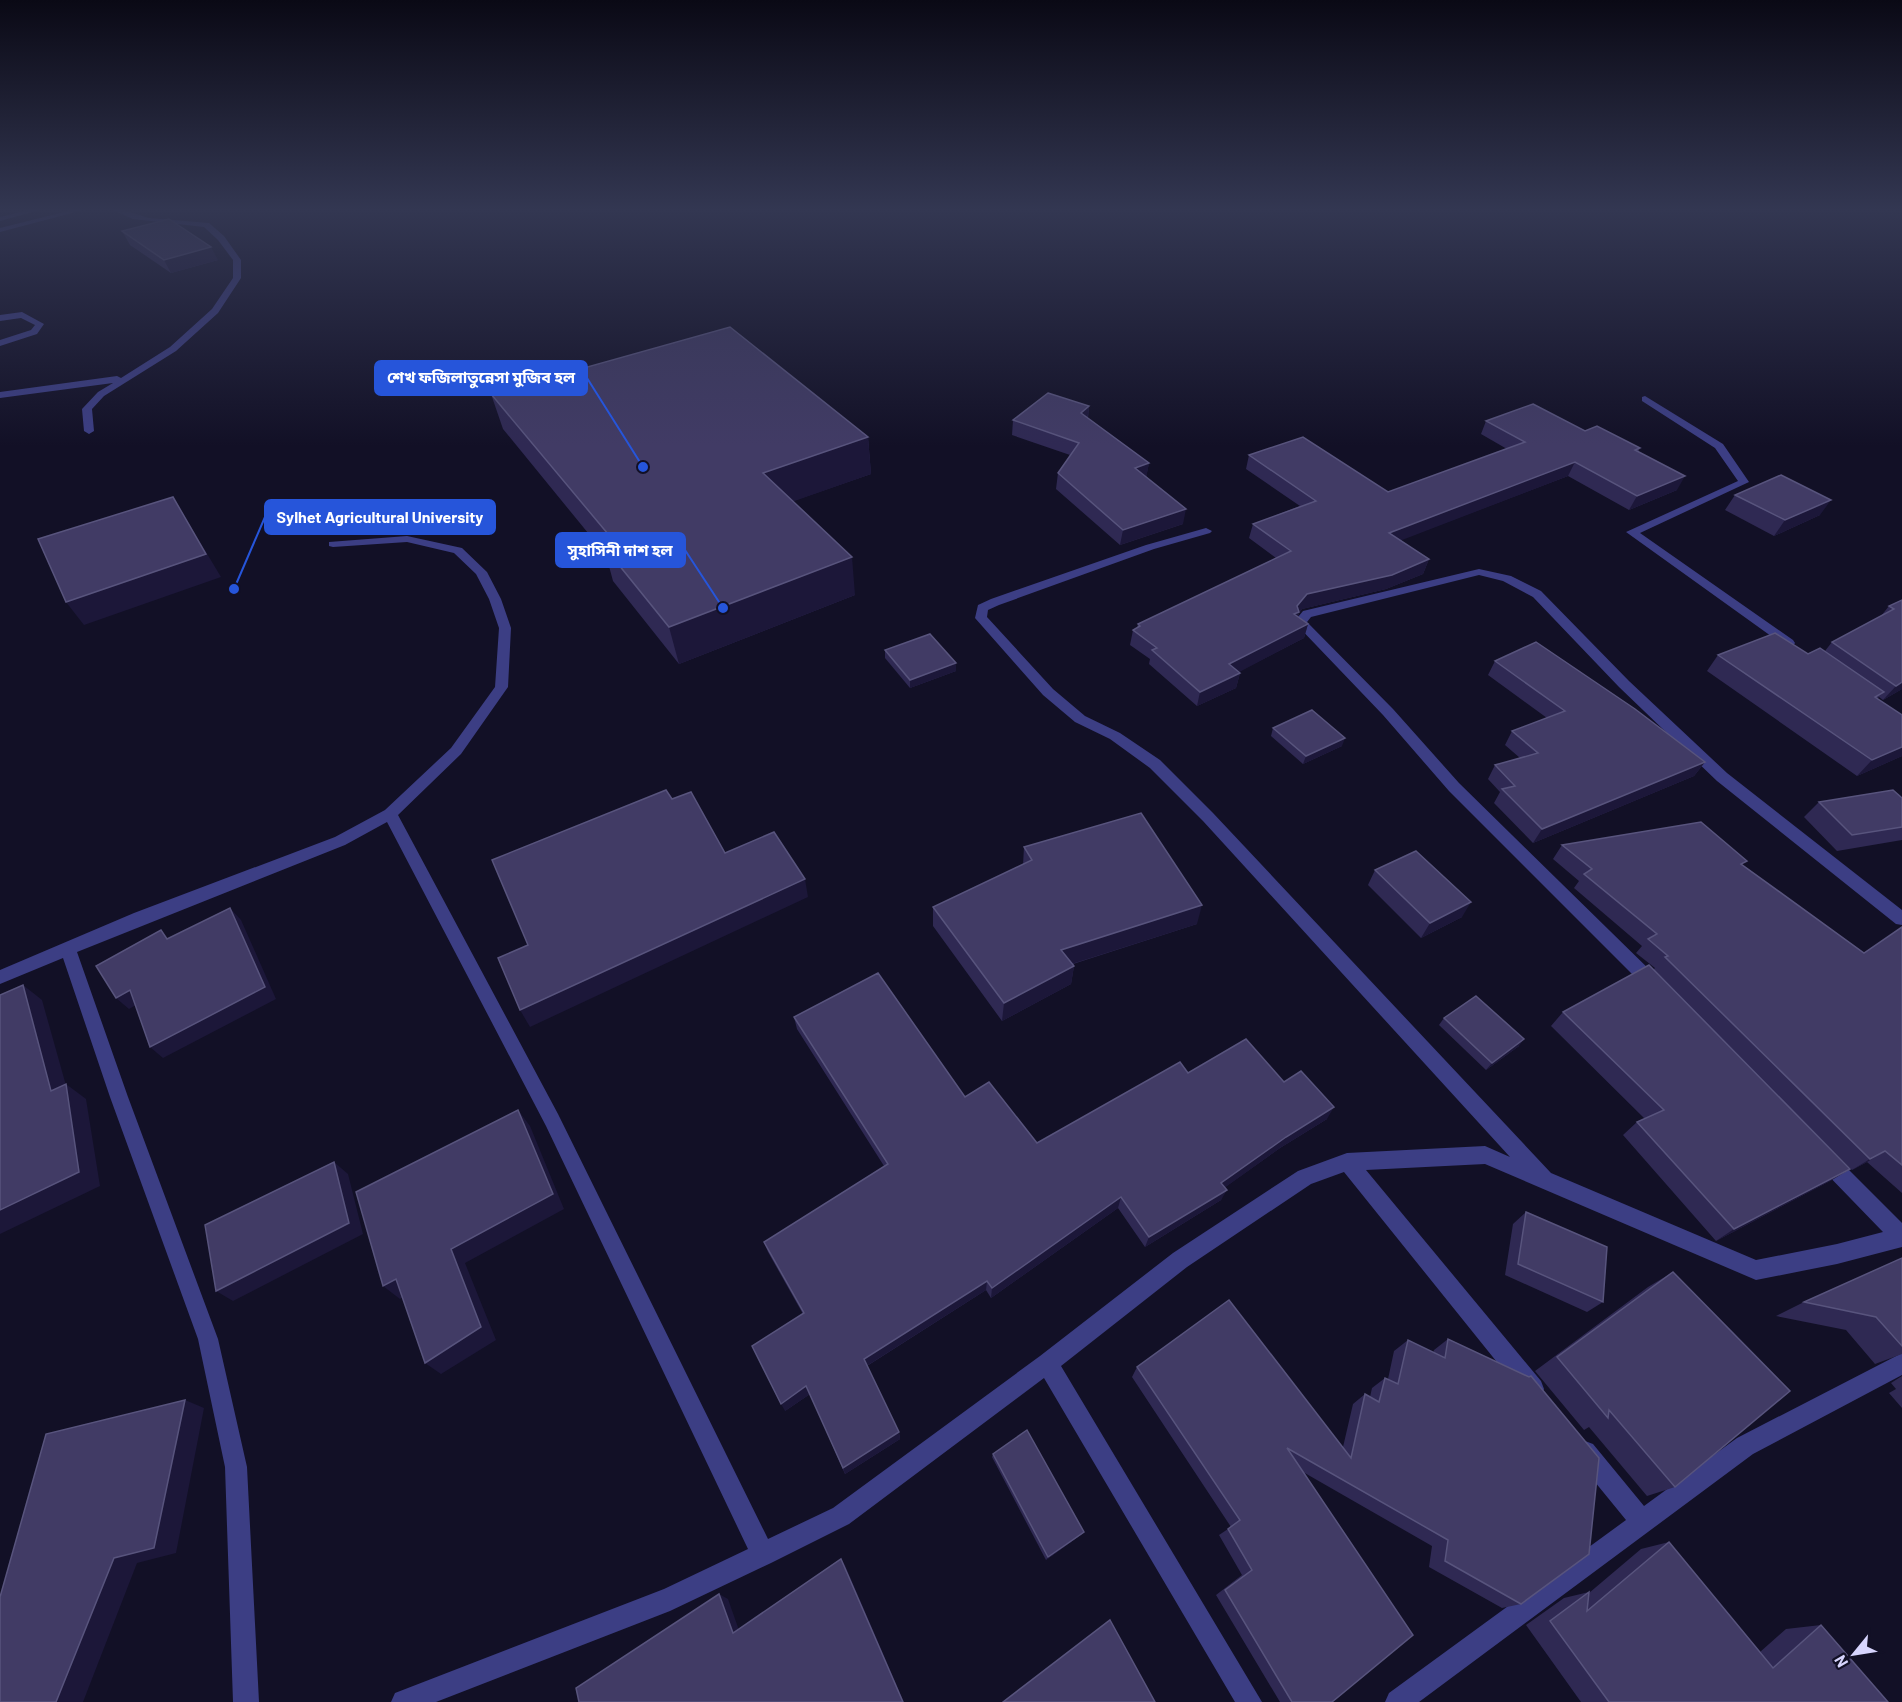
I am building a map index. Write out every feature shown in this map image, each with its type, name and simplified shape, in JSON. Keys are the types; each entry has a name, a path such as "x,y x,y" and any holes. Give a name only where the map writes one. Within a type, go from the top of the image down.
{"street":[{"path":"89,431 87,409 101,394 173,350 215,311 231,287"},
{"path":"0,318 22,315 40,324 34,332 0,343"},
{"path":"0,395 66,385 91,385 126,377"},
{"path":"1645,399 1719,446 1744,482 1632,532 1796,648"},
{"path":"1206,531 1150,547 995,602 982,608 981,618 1048,692 1080,719 1115,736 1155,764 1208,817 1547,1182"},
{"path":"0,977 140,918 340,842 390,814 456,751 501,687 505,628 495,599 481,572 458,550 407,539 333,544"},
{"path":"1663,994 1454,787 1388,712 1300,622 1306,614 1479,572 1508,578 1538,594 1624,684 1722,777 1902,919"},
{"path":"390,814 552,1120 763,1555"},
{"path":"68,949 119,1097 208,1339 236,1467 246,1702"},
{"path":"1819,1153 1902,1237"},
{"path":"404,1702 670,1599 841,1516 1047,1363 1180,1260 1305,1177 1347,1162 1485,1155 1755,1270 1837,1254 1902,1237"},
{"path":"1347,1162 1544,1402"},
{"path":"1047,1363 1249,1702"},
{"path":"1398,1702 1745,1446 1902,1364"},
{"path":"1574,1439 1642,1522"}],"building":[{"path":"730,327 868,437 763,473 852,557 669,627 602,544 613,540 491,394"},
{"path":"1048,393 1089,406 1081,413 1149,463 1135,468 1186,509 1123,530 1058,473 1079,443 1013,420"},
{"path":"1533,404 1585,431 1597,426 1640,448 1635,450 1685,476 1637,496 1575,462 1389,533 1429,559 1392,575 1307,594 1297,606 1299,612 1294,614 1308,624 1229,664 1240,673 1200,692 1152,650 1157,648 1133,630 1140,626 1138,624 1291,551 1253,524 1316,501 1249,455 1303,437 1388,492 1525,442 1486,421"},
{"path":"1781,475 1831,500 1785,520 1735,495"},
{"path":"173,497 206,554 66,602 38,539"},
{"path":"1902,600 1902,682 1896,686 1832,642 1894,609 1889,606"},
{"path":"1775,633 1808,654 1820,648 1884,692 1875,697 1902,715 1902,747 1872,760 1718,655"},
{"path":"930,634 956,663 910,680 885,650"},
{"path":"1536,642 1635,709 1705,762 1542,829 1502,789 1515,786 1495,765 1538,753 1512,731 1565,711 1495,661"},
{"path":"1312,710 1345,738 1306,756 1273,728"},
{"path":"666,790 672,799 691,792 725,853 774,832 805,879 520,1010 498,958 528,945 492,860"},
{"path":"1893,790 1902,798 1902,827 1852,835 1819,802"},
{"path":"1141,813 1202,905 1061,950 1074,966 1004,1003 933,907 1032,860 1024,847"},
{"path":"1701,822 1747,861 1741,864 1864,953 1902,927 1902,1165 1885,1151 1870,1159 1665,957 1668,956 1648,939 1657,934 1584,874 1592,869 1562,845"},
{"path":"1416,851 1471,902 1430,923 1375,870"},
{"path":"230,908 265,987 150,1047 130,990 116,998 96,966 161,930 167,939"},
{"path":"1649,965 1850,1169 1734,1229 1637,1122 1664,1110 1563,1012"},
{"path":"878,973 965,1097 989,1082 1037,1143 1180,1062 1188,1073 1246,1039 1284,1082 1301,1071 1334,1107 1286,1137 1221,1183 1227,1190 1149,1237 1121,1197 992,1288 987,1281 864,1359 899,1432 843,1468 806,1386 781,1404 752,1346 804,1313 764,1242 888,1164 794,1017"},
{"path":"23,985 51,1091 66,1084 79,1172 0,1210 0,995"},
{"path":"1476,996 1524,1039 1492,1063 1444,1018"},
{"path":"518,1110 553,1194 451,1249 481,1327 425,1363 396,1279 383,1286 356,1192"},
{"path":"334,1162 349,1223 216,1291 205,1225"},
{"path":"1526,1212 1607,1247 1603,1302 1518,1264"},
{"path":"1902,1258 1902,1346 1876,1317 1804,1302"},
{"path":"1673,1272 1790,1391 1675,1487 1609,1410 1608,1418 1557,1357"},
{"path":"1229,1300 1351,1458 1365,1394 1379,1402 1385,1378 1398,1384 1408,1340 1445,1358 1448,1339 1531,1376 1599,1458 1589,1554 1521,1604 1445,1561 1448,1540 1287,1448 1413,1635 1332,1702 1292,1702 1225,1590 1252,1570 1228,1529 1240,1520 1137,1367"},
{"path":"185,1400 154,1548 114,1558 56,1702 0,1702 0,1597 46,1434"},
{"path":"1027,1430 1084,1532 1048,1557 993,1454"},
{"path":"1669,1542 1773,1668 1821,1625 1888,1702 1609,1702 1550,1621 1589,1592 1587,1611"},
{"path":"841,1559 903,1702 579,1702 576,1688 719,1594 733,1633"},
{"path":"1110,1620 1155,1702 1003,1702"}],"place":[{"name":"শেখ ফজিলাতুন্নেসা মুজিব হল","path":"643,467"},
{"name":"Sylhet Agricultural University","path":"234,589"},
{"name":"সুহাসিনী দাশ হল","path":"723,608"}]}
